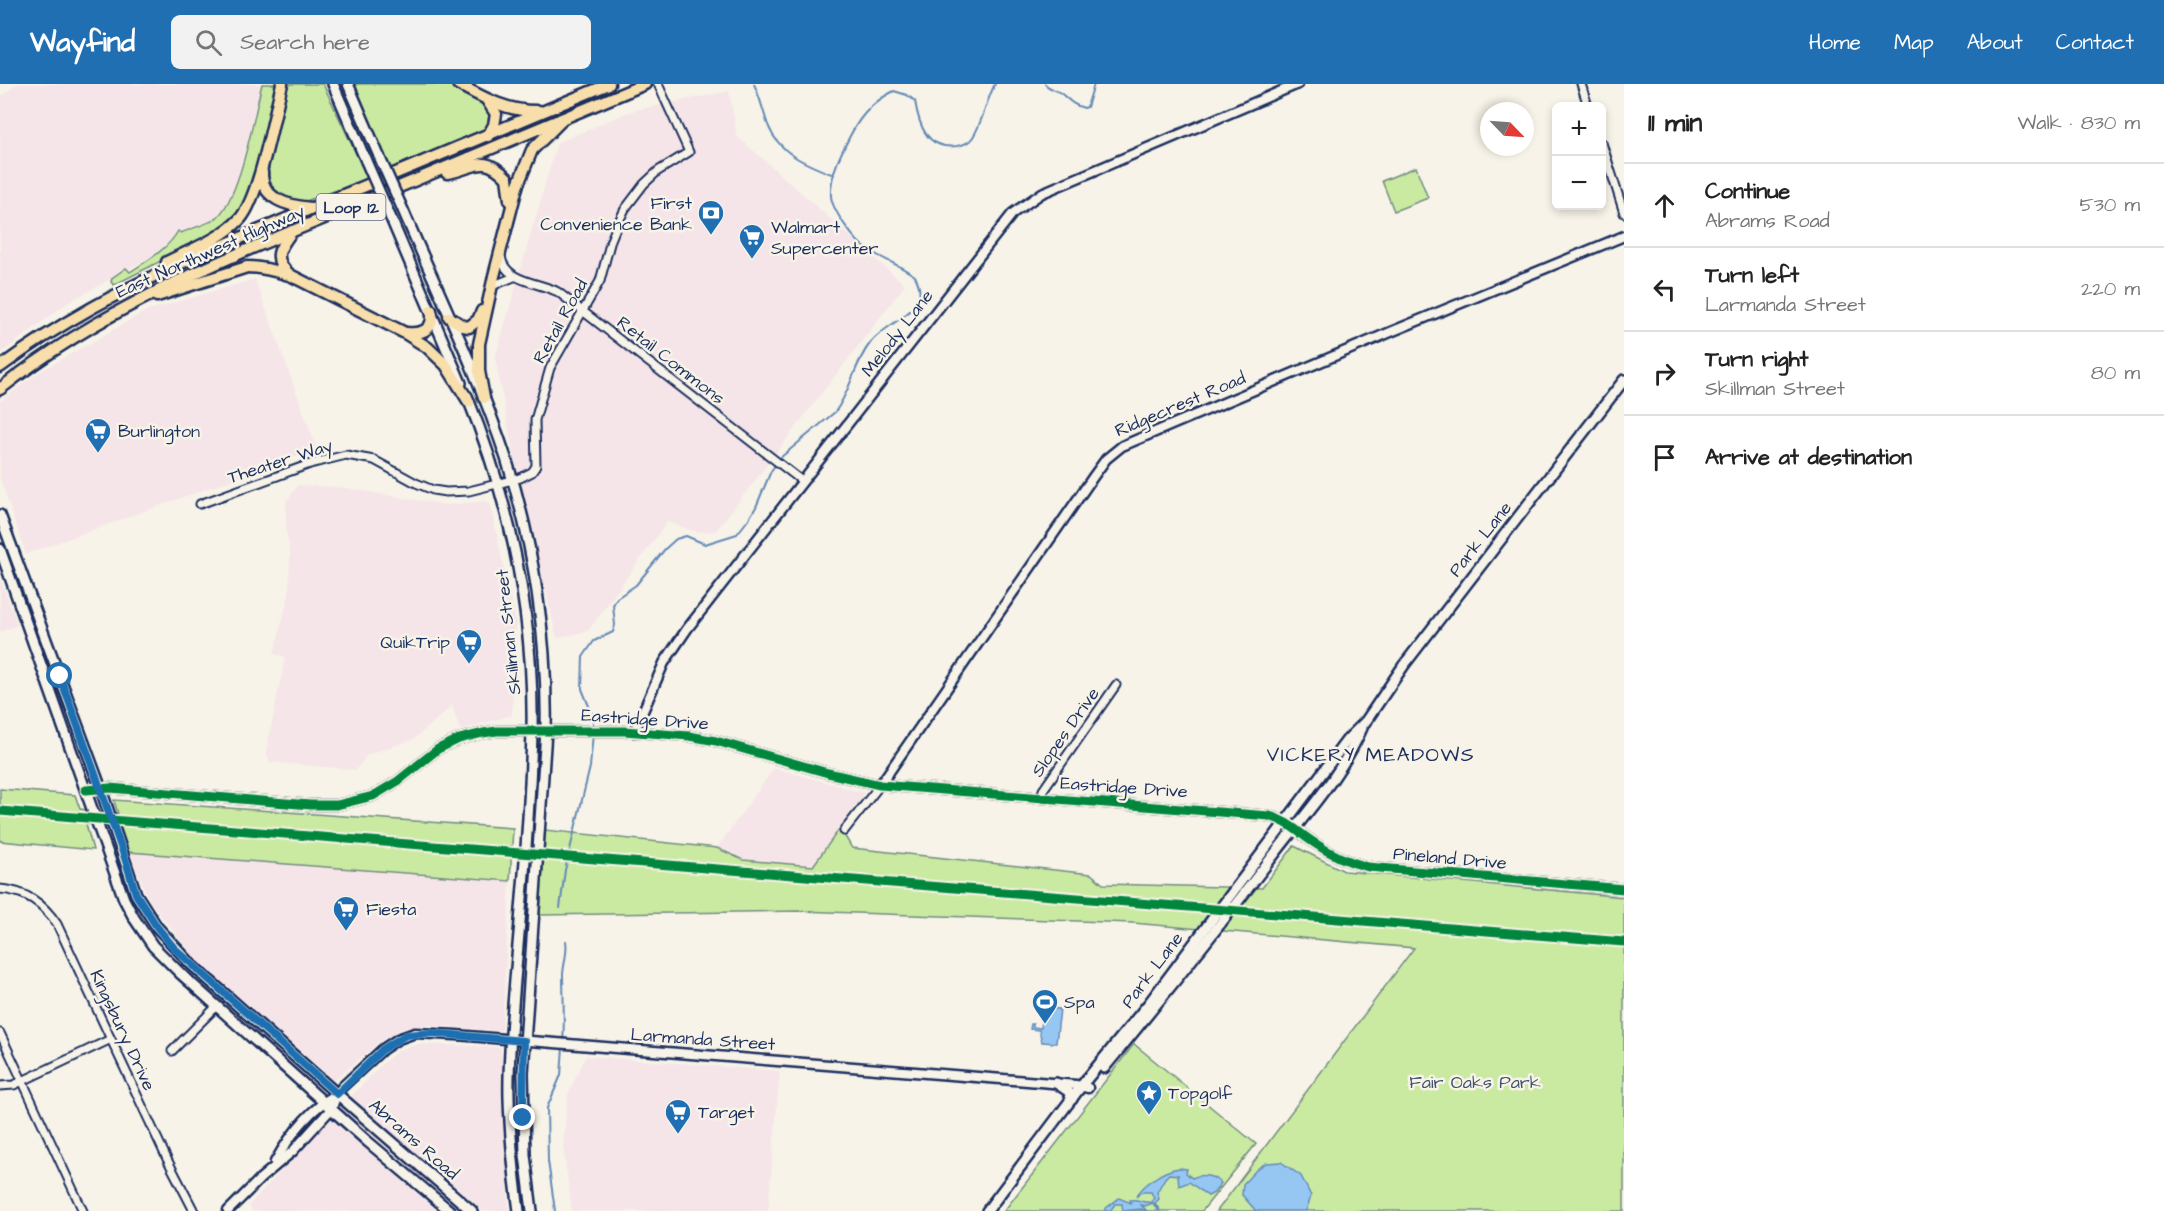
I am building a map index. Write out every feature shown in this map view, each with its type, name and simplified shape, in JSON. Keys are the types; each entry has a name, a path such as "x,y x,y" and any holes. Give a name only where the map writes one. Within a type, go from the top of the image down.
{"main road":[{"path":"141,282 154,270 218,236 239,220 248,209 282,84"},
{"name":"Skillman Street","path":"333,84 485,440 512,533 522,584 531,665 532,731 511,1039 510,1126 519,1211"},
{"name":"Skillman Street","path":"348,84 484,398 512,480 535,582 543,647 546,731 524,1041 523,1118 532,1211"},
{"path":"458,84 487,100 523,112 545,110"},
{"name":"East Northwest Highway","path":"0,367 32,344 111,297 188,260 609,84"},
{"name":"East Northwest Highway","path":"0,389 62,344 118,310 185,276 645,84"},
{"path":"487,100 495,111 496,120 488,136"},
{"path":"484,398 479,372 479,344 517,188 532,150 565,118"},
{"path":"264,156 262,179 264,187 271,195 292,206 314,209"},
{"path":"429,175 453,172 482,163 493,166 507,178 511,196 478,320 466,327 449,317"},
{"path":"292,231 281,246 279,258 283,269 292,276"},
{"path":"139,299 164,294 247,267 274,270 292,276 403,332 427,347 442,360 469,402"},
{"path":"111,297 118,310"},
{"path":"403,332 416,334 426,330 432,321 431,310"},
{"name":"Park Lane","path":"995,1211 1085,1086 1162,992 1203,931 1355,744 1366,721 1404,665 1624,380"},
{"name":"Abrams Road","path":"0,515 4,538 47,638 136,894 157,927 174,948 471,1211"},
{"name":"Abrams Road","path":"0,549 124,899 147,938 181,974 450,1211"},
{"path":"522,584 535,582"},
{"path":"33,643 47,638"},
{"name":"Park Lane","path":"1162,992 1211,938 1290,825"},
{"path":"1203,931 1211,938"},
{"path":"217,1006 227,995"},
{"path":"1056,1083 1068,1091 1072,1099"},
{"name":"Park Lane","path":"987,1211 1072,1099 1085,1086"},
{"path":"429,1193 439,1182"}],"street":[{"name":"Retail Road","path":"536,466 534,433 539,402 550,368 600,281 611,240 625,208 658,171 689,152 658,84"},
{"name":"Melody Lane","path":"634,732 653,687 676,645 1005,222 1041,193 1298,84"},
{"path":"1581,84 1587,102"},
{"path":"1606,156 1624,213"},
{"name":"Ridgecrest Road","path":"843,831 880,785 1093,477 1114,451 1198,413 1624,236"},
{"path":"492,286 514,277 504,267 501,252"},
{"name":"Retail Commons","path":"514,277 547,286 558,292 802,482"},
{"name":"Theater Way","path":"200,504 310,464 346,455 374,460 433,490 459,492 527,476 536,466"},
{"name":"Slopes Drive","path":"1041,797 1043,790 1116,685"},
{"name":"Eastridge Drive","path":"86,790 101,789 310,805 337,805 364,800 383,792 438,749 459,739 483,733 624,731 704,738 828,773 880,785 1259,814 1279,818 1290,825"},
{"name":"Pineland Drive","path":"1290,825 1329,853 1353,864 1368,867 1624,889"},
{"name":"Kingsbury Drive","path":"0,889 24,893 37,900 57,924 194,1211"},
{"path":"172,1051 217,1006"},
{"path":"0,1033 83,1211"},
{"name":"Larmanda Street","path":"272,1168 284,1146 314,1108 337,1094 383,1049 406,1035 431,1033 511,1039 1085,1086"},
{"path":"0,1086 22,1081 111,1039"},
{"name":"Larmanda Street","path":"228,1211 293,1151 332,1108 337,1094"}],"shaded area":[{"path":"17,84 262,84 237,182 228,204 214,222 67,303 0,354 0,97"},
{"path":"729,91 737,136 905,285 716,531 697,532 667,522 588,631 557,638 514,457 495,358 557,143 631,111"},
{"path":"255,279 317,449 26,554 0,479 0,401 36,374 146,311"},
{"path":"298,485 339,487 447,505 486,501 490,504 516,623 512,715 460,730 452,706 414,739 367,755 356,770 270,762 266,753 285,657 274,654 289,594 290,553 286,529 286,502"},
{"path":"0,578 18,625 0,632"},
{"path":"774,768 865,793 813,866 742,860 717,848"},
{"path":"129,852 510,881 502,1031 429,1025 400,1030 379,1042 334,1081 195,958 150,902"},
{"path":"419,1044 501,1047 509,1211 252,1211 249,1205 383,1063 399,1050"},
{"path":"586,1056 780,1071 768,1211 572,1211 563,1147 568,1094"}],"green space":[{"path":"262,84 279,84 246,204 225,228 114,285 111,282 112,278 126,268 130,272 163,249 178,231 181,233 211,221 224,209 239,177"},
{"path":"287,84 323,84 368,179 303,202 279,194 273,187 270,179 270,158"},
{"path":"355,84 450,84 487,104 494,116 485,131 391,170"},
{"path":"1416,167 1428,198 1394,211 1382,181"},
{"path":"0,789 75,795 80,809 118,814 114,800 513,828 510,881 129,852 121,829 86,824 93,850 0,841"},
{"name":"Fair Oaks Park","path":"840,828 852,848 1091,874 1103,884 1262,888 1294,846 1344,871 1624,897 1624,1211 1217,1211 1414,948 1133,923 800,911 540,915 545,830 717,848 743,860 813,866"},
{"name":"Topgolf","path":"1134,1044 1256,1144 1202,1211 1004,1211"}],"water":[{"name":"Spa","path":"1045,1008 1060,1009 1056,1043 1042,1042 1039,1030 1030,1029 1031,1024 1033,1027 1041,1028 1042,1016 1046,1013"},
{"path":"1281,1162 1301,1176 1311,1196 1306,1211 1256,1211 1242,1195 1243,1184 1266,1163"},
{"path":"1187,1169 1186,1173 1192,1178 1208,1176 1221,1183 1214,1193 1208,1196 1189,1182 1179,1186 1178,1175 1169,1174 1157,1192 1159,1199 1155,1203 1160,1211 1153,1203 1141,1205 1147,1211 1141,1209 1123,1211 1122,1204 1115,1204 1110,1211 1106,1211 1106,1208 1119,1198 1131,1203 1130,1200 1151,1202 1154,1198 1151,1192 1142,1192 1136,1197 1155,1178 1167,1171"}],"waterway":[{"path":"754,84 768,125 779,144 795,157 834,175"},
{"path":"593,727 593,716 582,689 583,657 594,641 613,632 615,625 613,605 617,598 636,585 676,539 686,536 705,544 737,534 756,507 771,471 780,458 835,412 865,350 882,332 914,308 919,300 918,282 915,276 873,253 856,240 832,202 831,190 835,169 855,127 871,107 894,91 907,95 915,101 922,127 932,140 947,146 962,145 973,137 995,84"},
{"path":"1045,84 1074,104 1084,108 1087,107 1094,84"},
{"path":"560,908 565,870 590,767 593,733"},
{"path":"563,1042 563,974 566,941"},
{"path":"555,1211 548,1161 547,1108 561,1075 563,1047"}],"cycle path":[{"path":"86,790 110,788 310,805 337,805 373,796 398,781 438,749 459,739 497,731 624,731 689,736 716,741 828,773 880,785 1269,816 1286,823 1333,854 1368,867 1624,889"},
{"path":"0,811 1624,942"}],"place":[{"name":"First Convenience Bank","path":"711,236"},
{"name":"Walmart Supercenter","path":"752,260"},
{"name":"Burlington","path":"98,454"},
{"name":"QuikTrip","path":"469,665"},
{"name":"Fiesta","path":"346,932"},
{"name":"Spa","path":"1045,1025"},
{"name":"Topgolf","path":"1149,1116"},
{"name":"Target","path":"678,1135"}],"district":[{"name":"VICKERY MEADOWS","path":"1371,754"}],"route":[{"path":"60,676 136,894 164,937 174,948 337,1094 383,1049 406,1035 431,1033 524,1041 523,1118"}]}
